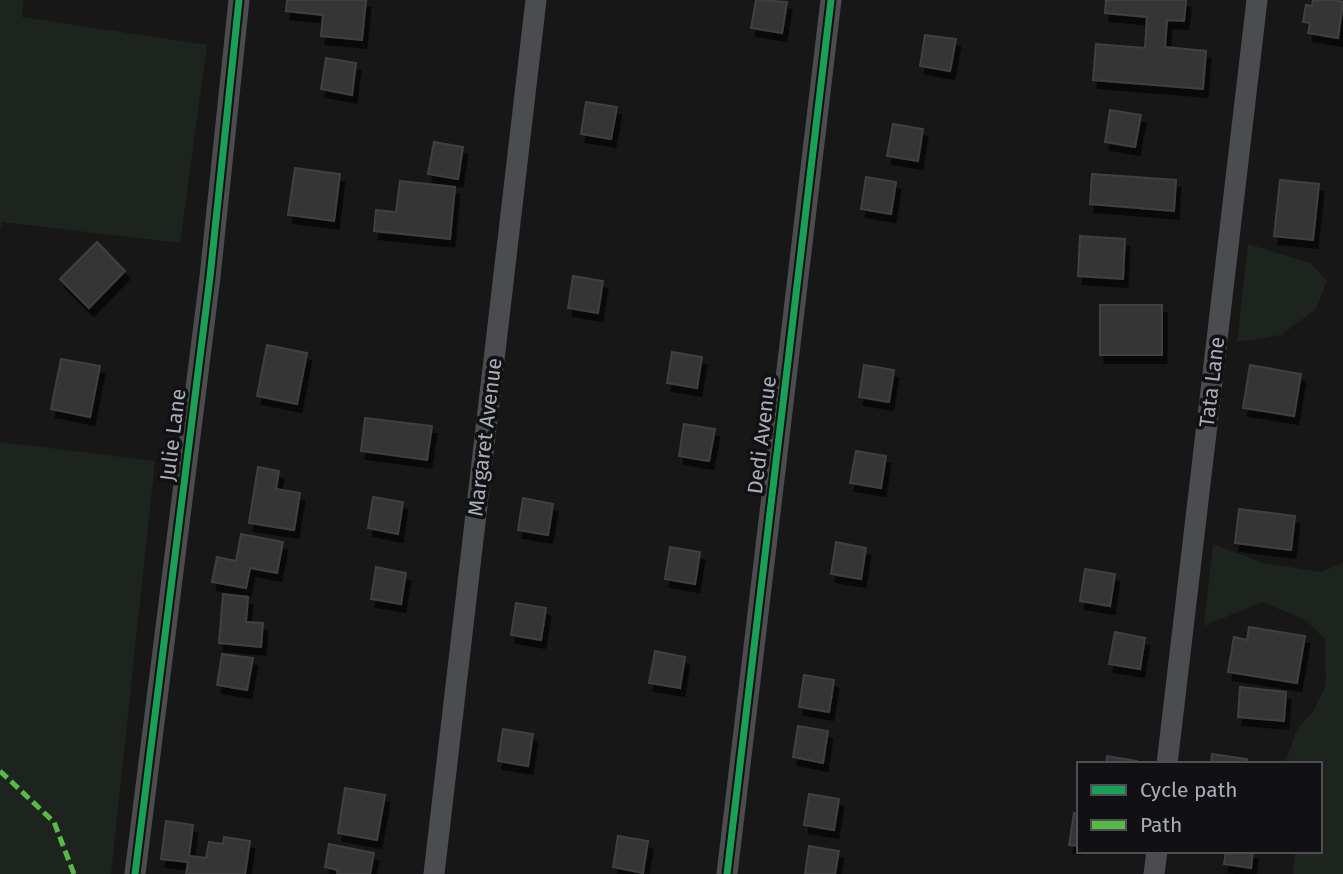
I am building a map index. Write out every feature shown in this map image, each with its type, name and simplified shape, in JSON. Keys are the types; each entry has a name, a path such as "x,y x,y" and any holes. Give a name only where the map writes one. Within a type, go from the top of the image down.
{"street":[{"name":"Julie Lane","path":"135,874 210,277 239,0"},
{"name":"Margaret Avenue","path":"434,874 536,0"},
{"name":"Dedi Avenue","path":"727,874 831,0"},
{"name":"Tata Lane","path":"1167,762 1257,0"},
{"path":"1154,874 1157,853"}],"shaded area":[{"path":"0,0 24,0 22,17 207,45 180,243 2,222 0,230"},
{"path":"1248,244 1310,263 1327,281 1315,310 1281,335 1237,342"},
{"path":"0,442 155,461 111,874 0,874"},
{"path":"1213,544 1263,563 1321,572 1343,563 1343,874 1293,874 1295,853 1322,853 1322,762 1286,761 1297,729 1313,712 1326,685 1325,639 1305,620 1262,602 1204,626"}],"building":[{"path":"287,0 366,0 362,40 321,36 323,15 286,11"},
{"path":"756,0 787,2 782,33 751,28"},
{"path":"1106,0 1186,0 1184,21 1167,20 1165,47 1206,51 1203,89 1093,80 1096,44 1145,48 1147,17 1105,13"},
{"path":"1313,0 1343,2 1338,38 1308,33 1310,23 1303,22 1306,5 1312,6"},
{"path":"925,35 956,39 950,71 920,66"},
{"path":"326,58 356,63 352,95 321,89"},
{"path":"586,102 617,107 611,139 581,134"},
{"path":"1110,110 1141,115 1135,147 1105,142"},
{"path":"893,124 923,129 918,161 887,156"},
{"path":"434,142 463,147 458,179 428,174"},
{"path":"295,168 340,174 334,221 288,215"},
{"path":"1092,174 1176,180 1174,211 1090,204"},
{"path":"866,177 896,182 891,214 861,209"},
{"path":"1280,180 1319,184 1313,240 1274,236"},
{"path":"400,181 455,187 450,239 374,231 376,210 396,212"},
{"path":"1080,236 1125,239 1123,279 1078,276"},
{"path":"97,242 125,271 89,308 60,279"},
{"path":"573,276 603,281 598,313 568,308"},
{"path":"1100,305 1162,305 1162,355 1100,355"},
{"path":"267,345 307,353 297,404 257,396"},
{"path":"672,352 702,357 697,388 667,383"},
{"path":"61,359 100,366 90,417 51,409"},
{"path":"864,365 894,370 889,402 859,397"},
{"path":"1250,365 1301,374 1294,416 1243,408"},
{"path":"365,418 432,426 427,460 361,451"},
{"path":"684,424 715,429 709,461 679,456"},
{"path":"856,451 886,456 881,488 850,483"},
{"path":"258,467 279,471 276,489 300,493 294,530 249,523"},
{"path":"373,497 403,502 398,534 368,528"},
{"path":"523,498 553,504 548,535 518,530"},
{"path":"1239,509 1295,516 1291,550 1235,543"},
{"path":"241,534 283,542 277,573 250,568 246,588 212,582 217,557 236,561"},
{"path":"836,542 866,548 861,579 831,574"},
{"path":"670,547 700,552 695,584 665,579"},
{"path":"376,567 406,573 401,604 371,599"},
{"path":"1085,569 1115,574 1110,606 1080,601"},
{"path":"223,594 248,597 246,622 263,623 261,647 219,643"},
{"path":"516,603 546,608 541,640 511,635"},
{"path":"1249,627 1305,636 1297,683 1228,672 1234,637 1247,640"},
{"path":"1115,632 1145,638 1140,669 1109,664"},
{"path":"655,651 685,657 680,688 649,683"},
{"path":"222,654 253,658 247,690 217,685"},
{"path":"804,675 834,680 829,712 799,707"},
{"path":"1240,687 1286,692 1284,721 1238,717"},
{"path":"798,726 828,731 823,763 793,757"},
{"path":"503,729 533,734 528,766 498,761"},
{"path":"1212,754 1247,759 1247,762 1211,762"},
{"path":"1107,756 1137,761 1137,762 1106,762"},
{"path":"345,788 385,795 377,840 338,833"},
{"path":"809,794 839,799 834,830 804,825"},
{"path":"1074,813 1077,814 1077,846 1069,845"},
{"path":"166,821 193,825 189,856 206,858 209,842 223,844 224,837 250,841 245,874 186,874 188,862 161,859"},
{"path":"618,836 648,841 643,873 613,867"},
{"path":"329,844 374,853 370,874 337,874 338,870 325,867"},
{"path":"809,846 839,851 835,874 805,874"},
{"path":"1226,853 1253,853 1251,868 1224,864"}],"marked path":[{"path":"0,771 54,822 74,874"}],"cycle path":[{"path":"135,874 210,277 239,0"},
{"path":"727,874 831,0"}]}
